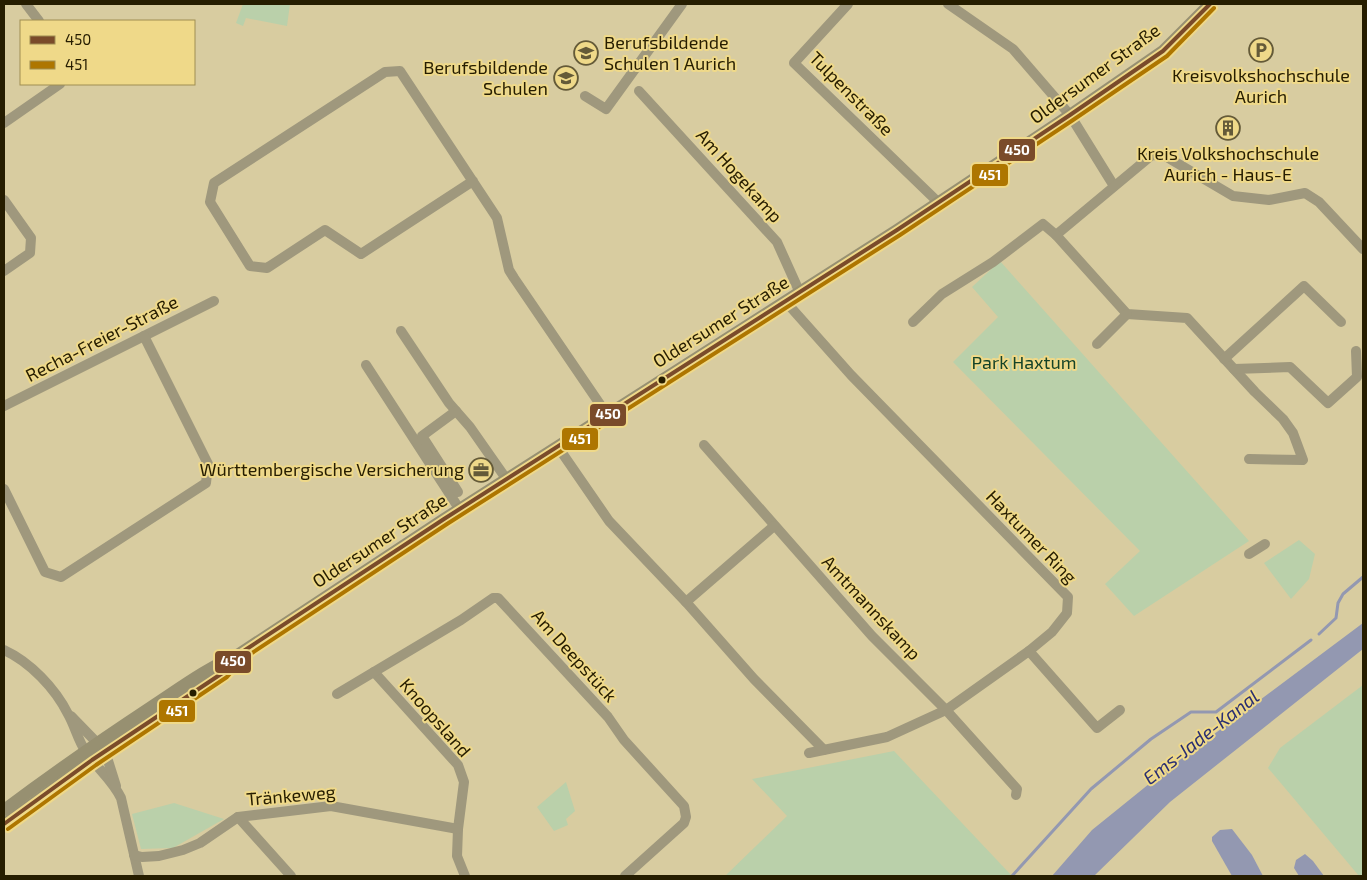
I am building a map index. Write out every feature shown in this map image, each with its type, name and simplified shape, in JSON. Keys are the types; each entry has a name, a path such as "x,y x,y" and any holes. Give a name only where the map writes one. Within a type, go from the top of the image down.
{"main road":[{"name":"Oldersumer Straße","path":"4,810 102,746 214,666 240,654 460,510 939,203 1163,51 1210,4"},
{"name":"Oldersumer Straße","path":"4,824 88,755"}],"street":[{"path":"26,4 38,20"},
{"path":"585,96 606,109 682,4"},
{"name":"Tulpenstraße","path":"848,4 794,63 939,203"},
{"path":"948,4 1013,50 1070,115 1114,186"},
{"path":"473,181 361,254 325,230 267,268 250,266 210,202 214,183 385,72 400,71 473,181 497,218 509,270 608,416"},
{"path":"4,123 59,85"},
{"name":"Am Hogekamp","path":"638,91 777,242 800,293"},
{"path":"1056,235 1152,155 1165,156 1233,196 1269,200 1305,193 1319,202 1363,249"},
{"path":"4,200 31,238 30,253 4,272"},
{"path":"913,322 942,294 993,262 1042,224 1056,235 1127,314 1187,318 1283,419 1294,433 1303,460 1249,459"},
{"path":"1224,359 1304,286 1341,322"},
{"name":"Recha-Freier-Straße","path":"4,406 214,301"},
{"name":"Haxtumer Ring","path":"786,302 851,375 1068,597 1067,613 1052,632 1029,651 946,710 887,737 809,753"},
{"path":"1097,344 1127,314"},
{"path":"401,331 456,411 470,427 507,480"},
{"path":"4,490 45,572 61,577 206,483 208,464 144,336"},
{"path":"1234,369 1290,367 1328,402 1357,377 1356,351"},
{"path":"366,365 460,510"},
{"path":"456,411 422,436 458,492"},
{"name":"Amtmannskamp","path":"704,445 872,636 946,710 1017,789 1016,795"},
{"path":"558,447 609,522 686,602 754,678 824,750"},
{"path":"686,602 774,526"},
{"path":"1250,554 1265,544"},
{"name":"Am Deepstück","path":"337,694 461,620 493,598 498,598 608,718 624,740 684,806 686,817 684,823 625,876"},
{"path":"4,650 30,666 67,712 102,746 116,787 122,798 139,876"},
{"path":"1029,651 1097,728 1120,710"},
{"name":"Knoopsland","path":"374,672 458,765 464,782 458,829 457,856 465,876"},
{"path":"67,712 88,755 116,787"},
{"name":"Tränkeweg","path":"134,855 142,857 159,856 183,850 200,843 238,817 331,806 458,829"},
{"path":"238,817 291,876"}],"green space":[{"path":"243,4 290,4 287,26 246,18 243,26 236,23"},
{"name":"Park Haxtum","path":"1000,261 1249,541 1134,616 1105,584 1140,551 953,362 998,317 972,287"},
{"path":"1299,540 1315,554 1309,579 1291,599 1264,563"},
{"path":"1363,685 1363,876 1359,876 1268,768 1280,748"},
{"path":"894,751 1012,876 725,876 787,816 752,779"},
{"path":"566,782 575,811 566,819 568,825 554,831 537,807"},
{"path":"174,803 224,819 173,848 141,849 132,814"}],"water":[{"path":"1363,623 1363,649 1170,802 1094,876 1052,876 1092,830 1170,767"},
{"path":"1232,829 1252,855 1263,876 1232,876 1212,841 1212,837 1220,830"},
{"path":"1305,854 1324,876 1299,876 1294,868 1296,860"}],"waterway":[{"path":"1319,634 1336,618 1338,603 1343,594 1363,577"},
{"name":"Ems-Jade-Kanal","path":"1012,876 1091,789 1151,739 1191,712 1216,712 1311,640"}],"transit line":[{"name":"450","path":"4,824 92,760 224,672 239,654 444,519 897,230 1070,115 1163,51 1210,4"},
{"name":"451","path":"8,829 96,765 227,677 243,659 447,524 900,235 1073,120 1167,56 1214,8"}],"place":[{"name":"Kreisvolkshochschule Aurich","path":"1261,50"},
{"name":"Berufsbildende Schulen 1 Aurich","path":"586,53"},
{"name":"Berufsbildende Schulen","path":"566,78"},
{"name":"Kreis Volkshochschule Aurich - Haus-E","path":"1228,128"},
{"name":"Württembergische Versicherung","path":"481,470"}]}
